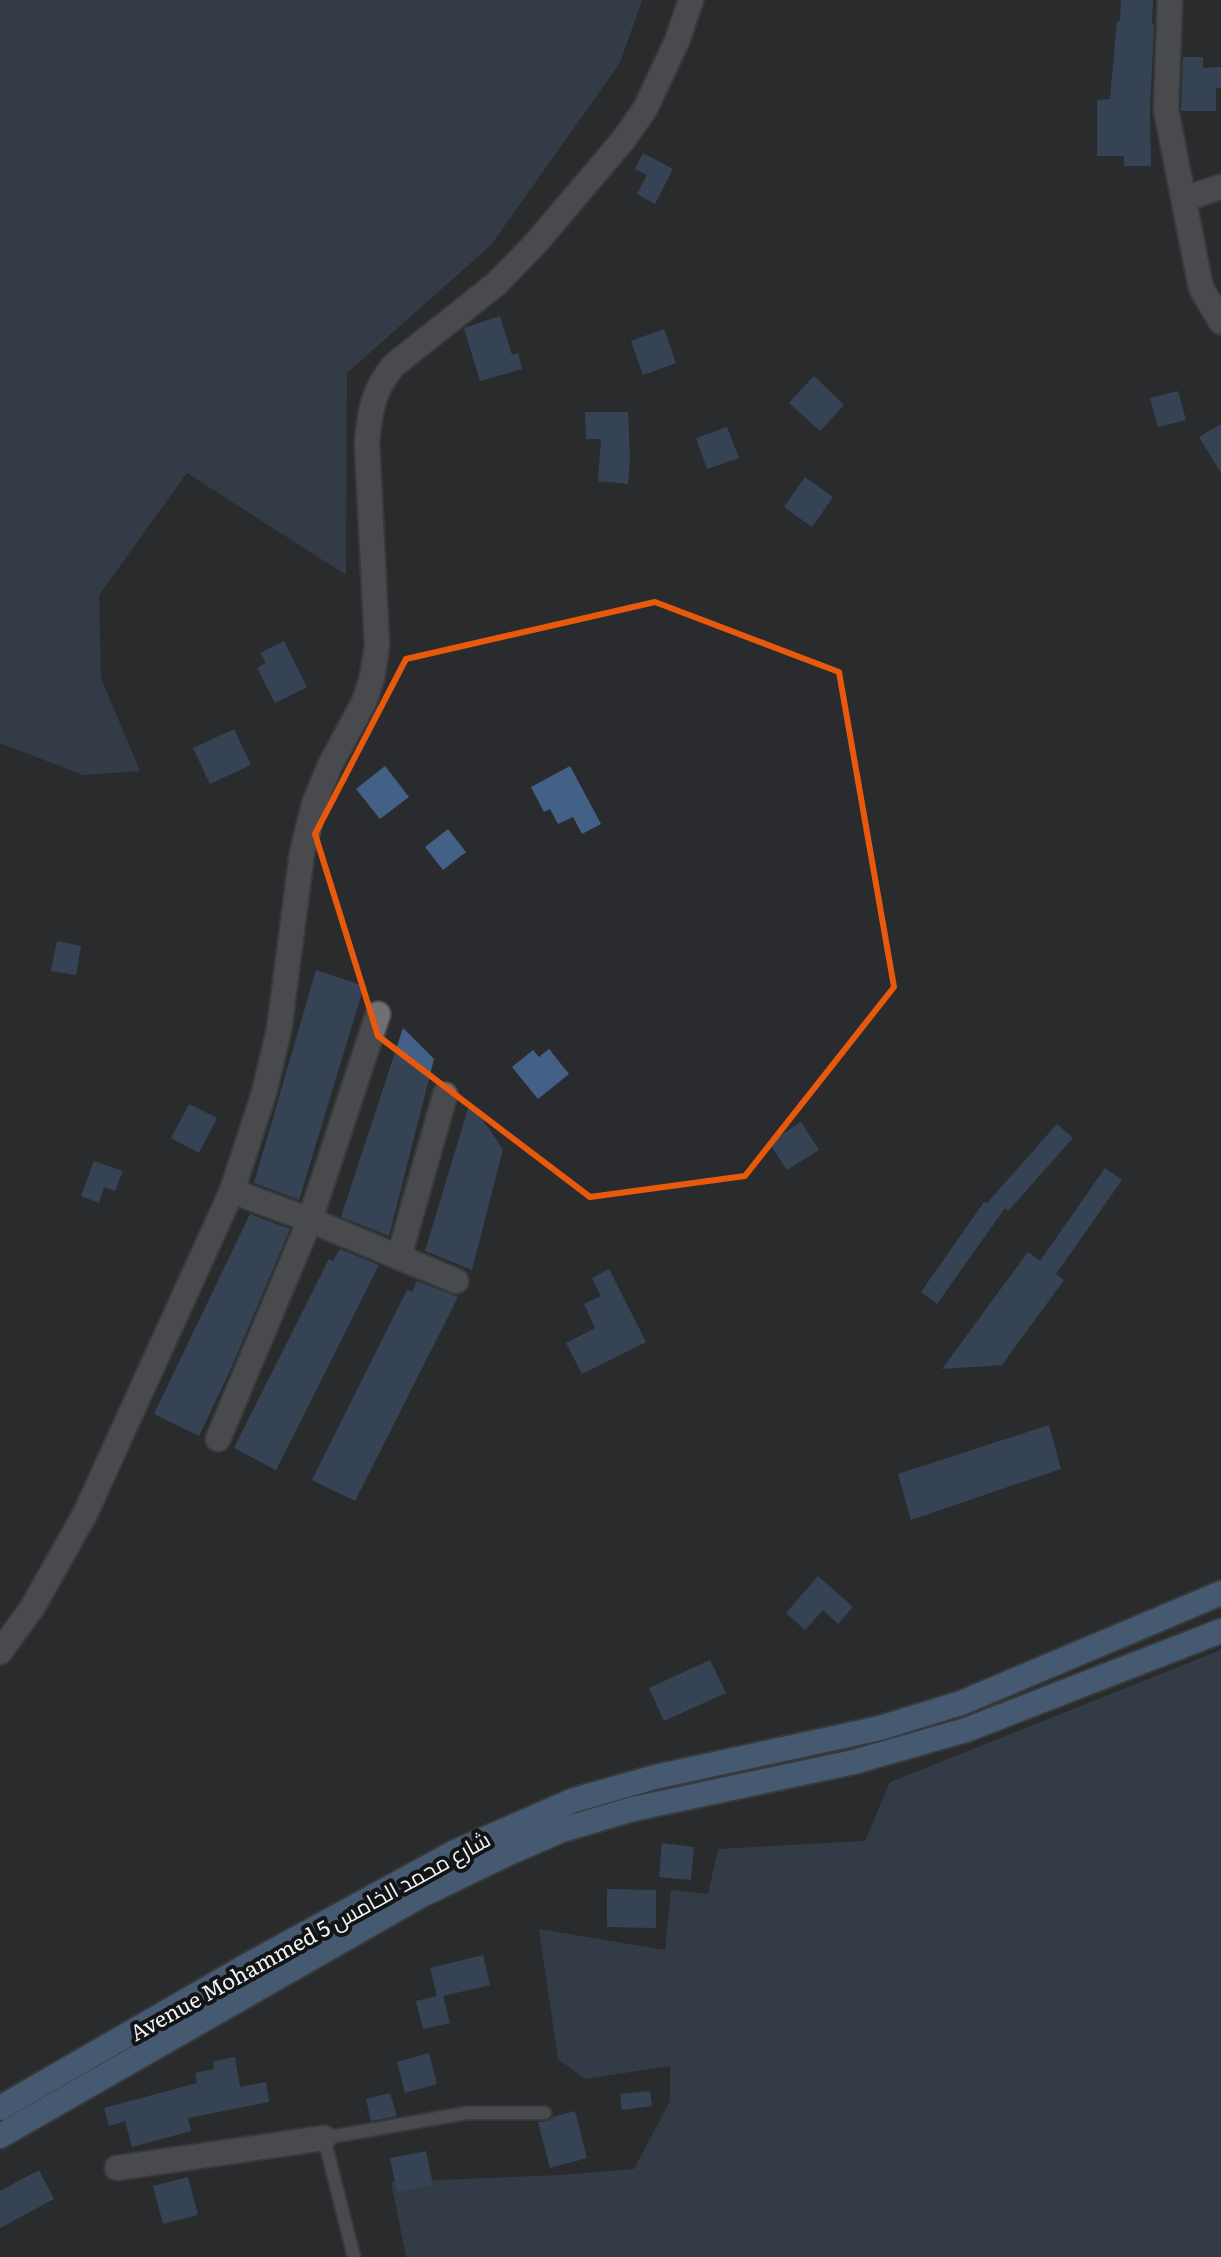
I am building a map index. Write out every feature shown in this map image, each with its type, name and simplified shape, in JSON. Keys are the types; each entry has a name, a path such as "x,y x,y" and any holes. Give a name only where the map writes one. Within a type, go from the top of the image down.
{"main road":[{"name":"Avenue Mohammed 5 شارع محمد الخامس","path":"0,2108 257,1960 455,1852 574,1800 655,1777 880,1728 961,1703 1221,1593"},
{"name":"Avenue Mohammed 5 شارع محمد الخامس","path":"0,2136 418,1897 562,1830 633,1809 854,1762 966,1730 1221,1631"}],"street":[{"path":"0,1652 32,1608 85,1514 232,1191 264,1093 279,1030 302,853 314,804 330,765 364,702 372,678 377,646 367,443 375,395 382,379 394,365 496,284 574,200 624,139 645,109 677,41 691,0"},
{"path":"1170,0 1166,110 1201,288 1221,322"},
{"path":"1184,199 1221,187"},
{"path":"218,1439 310,1220 378,1014"},
{"path":"399,1257 445,1095"},
{"path":"232,1191 456,1281"},
{"path":"117,2168 324,2138"}],"lane":[{"path":"354,2257 324,2138 467,2113 545,2113"}],"highlighted area":[{"path":"655,602 839,672 894,987 745,1176 590,1197 378,1036 315,834 406,659"}],"shaded area":[{"path":"0,0 642,0 620,63 491,245 347,373 346,575 187,473 99,595 101,678 140,771 83,775 0,743"},
{"path":"1221,1650 1221,2257 406,2257 391,2182 634,2169 670,2101 670,2066 585,2079 558,2059 539,1929 665,1950 671,1890 708,1894 718,1849 865,1841 890,1782"}],"building":[{"path":"1121,0 1153,0 1151,166 1124,166 1124,156 1097,156 1097,100 1110,99"},
{"path":"1183,57 1203,57 1203,68 1221,67 1221,88 1216,88 1216,111 1181,111"},
{"path":"643,153 673,169 655,204 637,194 647,175 635,169"},
{"path":"500,316 512,355 518,353 522,369 480,381 464,328"},
{"path":"664,329 676,363 643,375 631,341"},
{"path":"814,376 844,405 820,431 789,403"},
{"path":"1178,391 1186,420 1158,427 1150,398"},
{"path":"585,412 628,412 628,484 598,481 601,439 586,439"},
{"path":"1221,424 1221,473 1199,437"},
{"path":"727,427 739,458 707,469 696,438"},
{"path":"805,477 833,497 812,527 784,507"},
{"path":"284,641 307,687 275,703 257,668 266,663 260,653"},
{"path":"234,729 251,765 210,784 193,748"},
{"path":"385,766 409,797 380,819 356,789"},
{"path":"570,766 601,824 582,834 573,817 558,824 550,809 544,812 531,787"},
{"path":"448,829 466,852 443,870 425,847"},
{"path":"57,941 81,946 76,975 51,971"},
{"path":"316,970 364,986 299,1200 254,1183"},
{"path":"403,1028 434,1059 389,1236 341,1217"},
{"path":"549,1049 569,1074 538,1099 512,1067 533,1050 539,1057"},
{"path":"470,1102 503,1149 472,1270 425,1251"},
{"path":"189,1104 217,1118 199,1153 171,1138"},
{"path":"801,1122 819,1150 787,1170 769,1143"},
{"path":"1057,1124 1073,1138 1008,1211 1005,1208 937,1304 921,1292 984,1202 987,1203"},
{"path":"94,1161 123,1171 115,1191 104,1187 99,1203 81,1196"},
{"path":"1105,1168 1122,1180 1056,1274 1064,1280 1002,1365 942,1369 1028,1252 1040,1261"},
{"path":"250,1214 290,1229 199,1436 154,1414"},
{"path":"340,1249 379,1265 276,1470 234,1448 329,1259 333,1261"},
{"path":"609,1269 646,1342 582,1374 566,1343 595,1328 584,1304 601,1296 592,1278"},
{"path":"417,1281 458,1297 355,1501 312,1480 407,1290 412,1292"},
{"path":"1049,1425 1061,1469 911,1520 898,1474"},
{"path":"818,1576 853,1607 838,1624 823,1610 805,1630 786,1613"},
{"path":"710,1660 726,1693 664,1721 649,1688"},
{"path":"662,1843 694,1847 691,1880 659,1877"},
{"path":"607,1889 656,1890 656,1928 607,1927"},
{"path":"483,1955 490,1985 443,1996 450,2023 423,2029 416,2001 437,1996 430,1968"},
{"path":"429,2053 437,2084 405,2093 397,2062"},
{"path":"235,2057 240,2087 266,2082 269,2102 188,2118 191,2131 132,2147 125,2121 109,2126 104,2108 197,2083 195,2073 214,2069 213,2061"},
{"path":"650,2091 652,2106 622,2110 620,2094"},
{"path":"390,2093 397,2116 371,2121 366,2099"},
{"path":"575,2111 587,2158 550,2168 538,2122"},
{"path":"426,2151 433,2185 397,2192 390,2158"},
{"path":"39,2170 54,2199 0,2228 0,2191"},
{"path":"188,2177 198,2215 163,2224 153,2186"}]}
